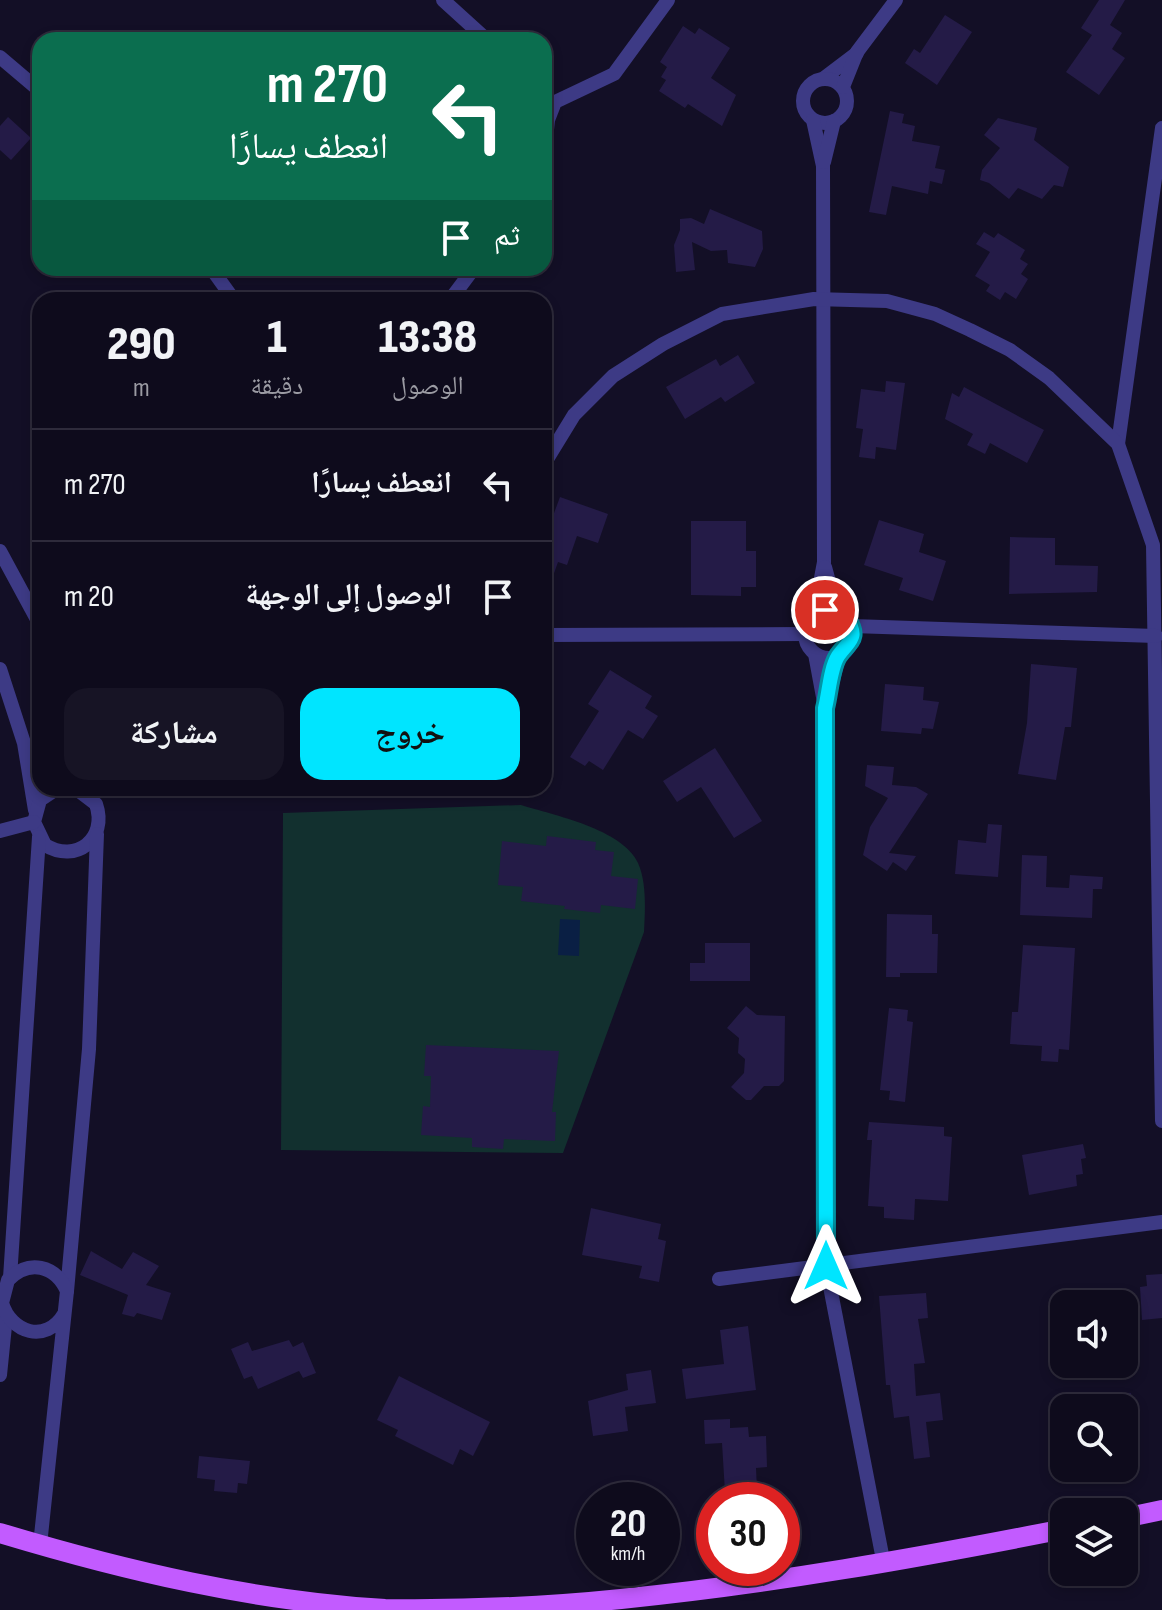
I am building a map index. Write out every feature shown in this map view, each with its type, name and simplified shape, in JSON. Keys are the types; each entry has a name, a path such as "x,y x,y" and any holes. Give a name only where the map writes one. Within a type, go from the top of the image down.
{"main road":[{"path":"1138,1515 1162,1510"},
{"path":"0,1533 225,1590 300,1602 389,1610 539,1607 690,1592 884,1565 1050,1532"}],"street":[{"path":"443,0 478,32"},
{"path":"552,96 614,74 668,0"},
{"path":"852,626 848,649 839,656 827,658 815,654 807,645 805,634 814,615 824,562 823,166 813,120 802,101 805,89 813,81 824,78 857,52 896,0"},
{"path":"823,166 834,121 847,106 843,87 857,52"},
{"path":"0,57 32,84"},
{"path":"824,78 843,87"},
{"path":"813,120 834,121"},
{"path":"1162,128 1118,444 1153,545 1162,1121"},
{"path":"552,451 574,415 613,376 663,344 722,314 824,299 887,301 935,314 970,330 1010,350 1049,378 1118,444"},
{"path":"0,551 32,610"},
{"path":"824,562 837,611 852,626 1156,636"},
{"path":"814,615 825,610 837,611"},
{"path":"552,635 805,634"},
{"path":"815,654 825,708 826,1266 884,1565"},
{"path":"825,708 839,656"},
{"path":"0,669 24,743 39,837 0,1375"},
{"path":"0,831 34,816 40,800 46,796"},
{"path":"40,1545 89,1049 99,814 88,796"},
{"path":"39,837 54,850 74,852 83,849 97,834"},
{"path":"719,1279 1162,1222"},
{"path":"4,1287 27,1267 45,1268 55,1273 67,1291"},
{"path":"6,1316 21,1329 41,1332 51,1328 64,1314"}],"green space":[{"path":"521,805 586,825 618,841 638,863 644,888 644,932 563,1153 281,1150 283,813"}],"water":[{"path":"560,919 580,920 579,956 558,955"}],"building":[{"path":"1099,0 1125,0 1110,25 1122,33 1112,49 1125,58 1099,95 1066,72 1092,35 1081,28"},
{"path":"945,15 972,32 937,85 905,63 914,49 920,53"},
{"path":"683,26 695,34 699,28 730,48 711,78 736,95 722,126 688,104 685,108 659,91 666,80 661,77 667,67 660,62"},
{"path":"890,111 904,114 902,123 915,126 912,141 940,146 935,168 945,170 942,184 930,181 928,194 892,186 886,215 869,212"},
{"path":"8,117 31,138 11,160 0,150 0,126"},
{"path":"998,118 1037,128 1034,140 1069,167 1063,187 1054,185 1042,199 1018,188 1009,199 989,183 980,180 982,170 1000,148 984,135"},
{"path":"710,209 762,231 763,249 755,267 728,263 727,250 711,251 692,242 695,270 676,272 674,245 680,230 680,219 691,218 704,224"},
{"path":"984,232 994,238 998,233 1025,250 1020,259 1028,264 1021,274 1028,279 1016,299 1005,292 1000,300 986,291 990,285 975,276 990,252 976,244"},
{"path":"738,355 755,383 725,402 721,397 685,419 666,387 716,359 720,366"},
{"path":"886,381 905,383 896,450 876,447 875,459 859,457 863,429 856,428 861,389 885,392"},
{"path":"964,387 1044,430 1027,463 990,443 985,454 967,445 973,434 945,419 952,393 959,397"},
{"path":"560,497 608,514 598,543 577,536 567,565 558,562 552,579 552,518"},
{"path":"879,520 924,534 919,552 946,561 933,601 899,590 903,578 864,565"},
{"path":"691,521 746,521 746,551 756,551 756,587 741,587 741,596 691,595"},
{"path":"1010,537 1055,538 1055,565 1098,566 1097,592 1009,594"},
{"path":"1031,664 1077,668 1071,727 1065,727 1056,780 1018,774 1027,723"},
{"path":"610,670 652,696 645,708 658,716 643,739 628,730 603,770 589,761 585,766 570,757 599,711 588,704"},
{"path":"885,684 924,687 923,700 939,702 933,729 922,728 921,734 881,731"},
{"path":"715,748 762,821 734,838 701,787 677,802 663,781"},
{"path":"867,765 894,767 892,785 916,787 928,794 889,853 916,856 906,871 893,862 887,871 863,855 870,827 888,798 865,786"},
{"path":"988,824 1002,825 998,877 955,874 958,840 986,843"},
{"path":"547,836 596,842 595,850 614,852 611,876 638,879 635,909 601,905 600,913 564,909 565,906 521,901 523,887 498,885 502,841 546,846"},
{"path":"1022,855 1047,856 1046,887 1069,888 1070,875 1103,877 1102,889 1093,889 1092,918 1020,915"},
{"path":"887,914 932,915 932,934 938,934 937,973 900,973 900,977 886,977"},
{"path":"705,943 750,943 750,981 690,981 690,963 705,963"},
{"path":"1023,945 1075,948 1069,1050 1059,1049 1058,1062 1041,1061 1042,1046 1010,1044 1012,1012 1018,1012"},
{"path":"746,1006 757,1015 785,1016 784,1081 779,1086 764,1086 751,1100 746,1100 731,1087 744,1073 745,1059 738,1053 739,1038 727,1028"},
{"path":"889,1008 908,1010 907,1021 913,1022 905,1102 889,1100 890,1091 880,1090"},
{"path":"426,1045 559,1051 552,1112 556,1112 555,1141 504,1139 503,1149 472,1147 472,1138 421,1135 423,1106 430,1107 431,1076 424,1076"},
{"path":"869,1122 944,1127 944,1136 952,1137 948,1201 915,1199 914,1220 884,1218 884,1207 868,1206 872,1140 867,1140"},
{"path":"1083,1144 1086,1158 1081,1159 1083,1174 1076,1175 1077,1186 1029,1195 1022,1155"},
{"path":"591,1208 661,1224 658,1239 666,1241 659,1282 639,1278 642,1266 582,1255"},
{"path":"91,1251 122,1269 133,1252 159,1266 146,1285 171,1293 162,1320 137,1313 134,1317 122,1314 128,1295 80,1275"},
{"path":"1162,1274 1162,1318 1142,1320 1140,1287 1147,1286 1146,1275"},
{"path":"926,1293 928,1318 918,1319 925,1363 914,1364 916,1396 940,1393 943,1420 926,1422 930,1457 914,1459 909,1416 894,1418 890,1385 886,1385 879,1296"},
{"path":"748,1326 756,1390 686,1399 682,1369 724,1364 720,1330"},
{"path":"289,1340 293,1347 303,1342 316,1373 303,1378 299,1371 258,1389 252,1376 244,1379 231,1349 248,1342 252,1351"},
{"path":"651,1370 656,1403 625,1407 628,1431 593,1436 588,1401 628,1390 626,1374"},
{"path":"399,1376 490,1422 473,1456 460,1449 453,1465 395,1436 398,1430 377,1420"},
{"path":"730,1419 730,1428 748,1427 749,1437 766,1436 767,1467 756,1468 757,1482 724,1482 722,1443 705,1444 704,1420"},
{"path":"199,1456 250,1461 247,1484 238,1483 237,1493 214,1491 215,1480 197,1478"}],"route":[{"path":"825,610 837,611 852,626 852,638 848,649 839,656 825,708 826,1266"}]}
